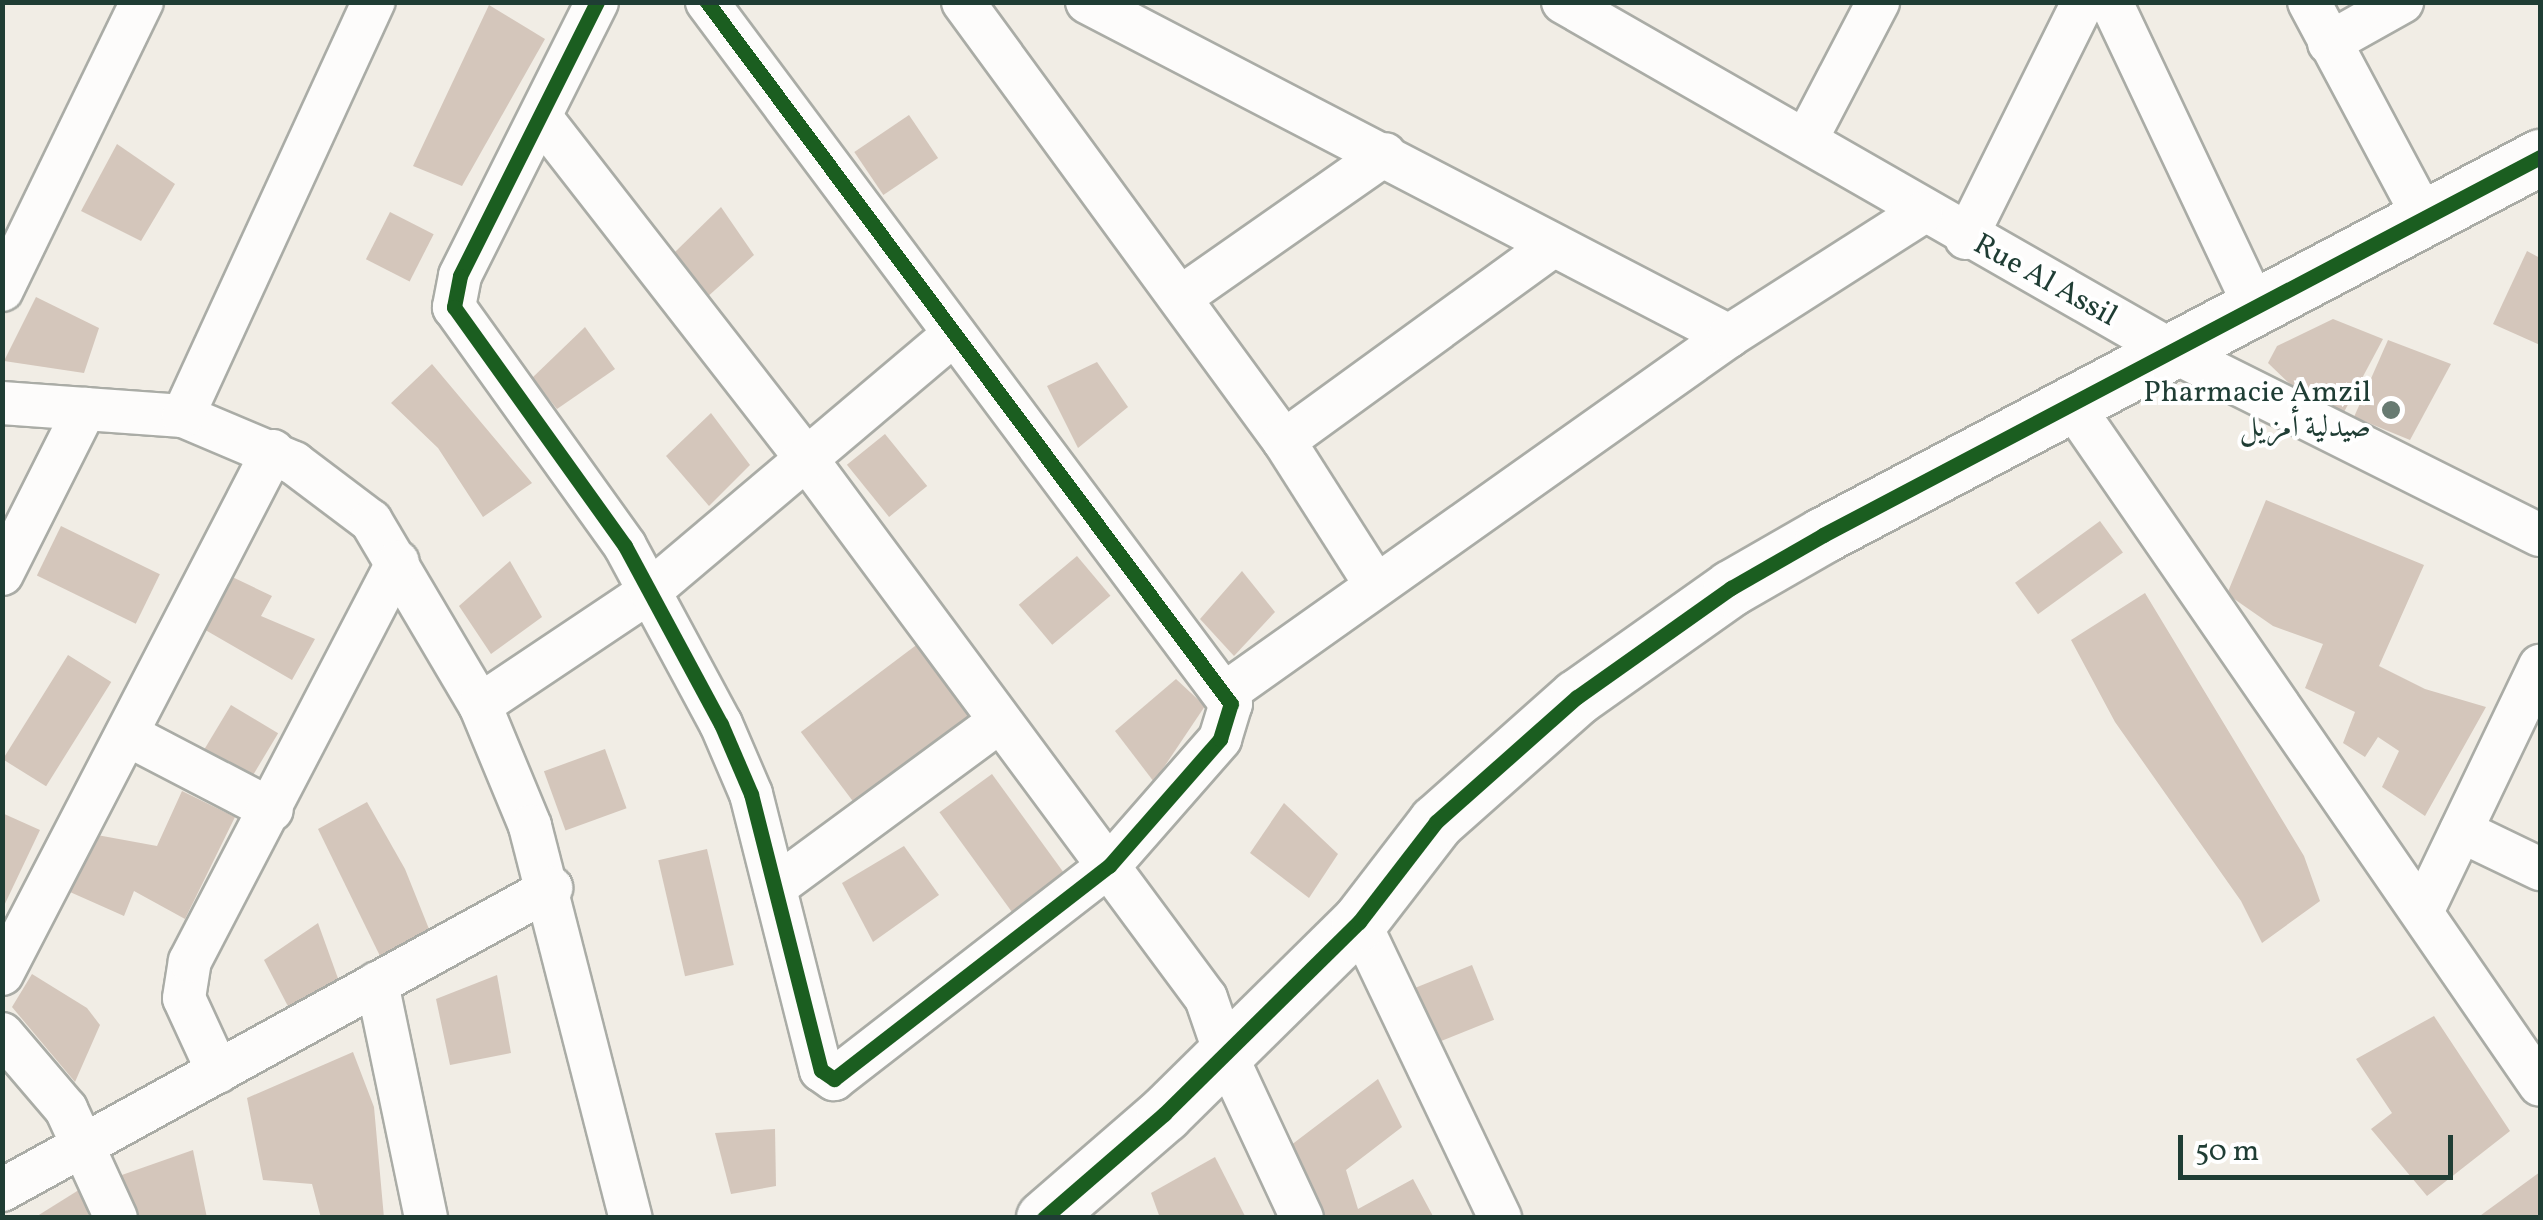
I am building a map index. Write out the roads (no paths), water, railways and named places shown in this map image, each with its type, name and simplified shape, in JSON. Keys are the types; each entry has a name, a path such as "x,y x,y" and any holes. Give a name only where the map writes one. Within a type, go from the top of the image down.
{"street":[{"path":"2,290 142,2"},
{"path":"183,416 373,2"},
{"path":"597,2 542,120 460,276 454,307 554,438 650,591 752,794 821,1070 834,1079 1108,866 1220,739 1231,714 1227,692 707,2"},
{"path":"963,2 1284,441 1375,584"},
{"path":"1086,2 1729,336"},
{"name":"Rue Al Assil","path":"1563,2 1806,140 1921,213 2172,352 2540,535"},
{"path":"1806,140 1878,2"},
{"path":"1966,238 2083,2"},
{"path":"2112,2 2255,307"},
{"path":"2309,2 2424,217"},
{"path":"2329,43 2402,2"},
{"path":"542,120 808,461 1206,998 1225,1053 1302,1218"},
{"path":"1181,297 1385,154"},
{"path":"1060,1213 1359,922 1436,822 1577,698 1746,580 2540,157"},
{"path":"1227,692 1729,336 1921,213"},
{"path":"1284,441 1552,246"},
{"path":"480,705 650,591 954,334"},
{"path":"2,404 183,416 273,451 357,508 398,562 480,705 551,888 631,1218"},
{"path":"2072,405 2540,1086"},
{"path":"2,574 85,408"},
{"path":"2,974 273,451"},
{"path":"218,1072 188,1011 183,984 398,562"},
{"path":"2422,912 2540,666"},
{"path":"774,886 998,722"},
{"path":"128,735 272,810"},
{"path":"2461,831 2540,869"},
{"path":"2,1190 551,888"},
{"path":"1359,922 1500,1218"},
{"path":"377,983 426,1218"},
{"path":"2,1034 42,1076 86,1144 116,1218"}],"place":[{"name":"Pharmacie Amzil صيدلية أمزيل","path":"2391,410"}]}
